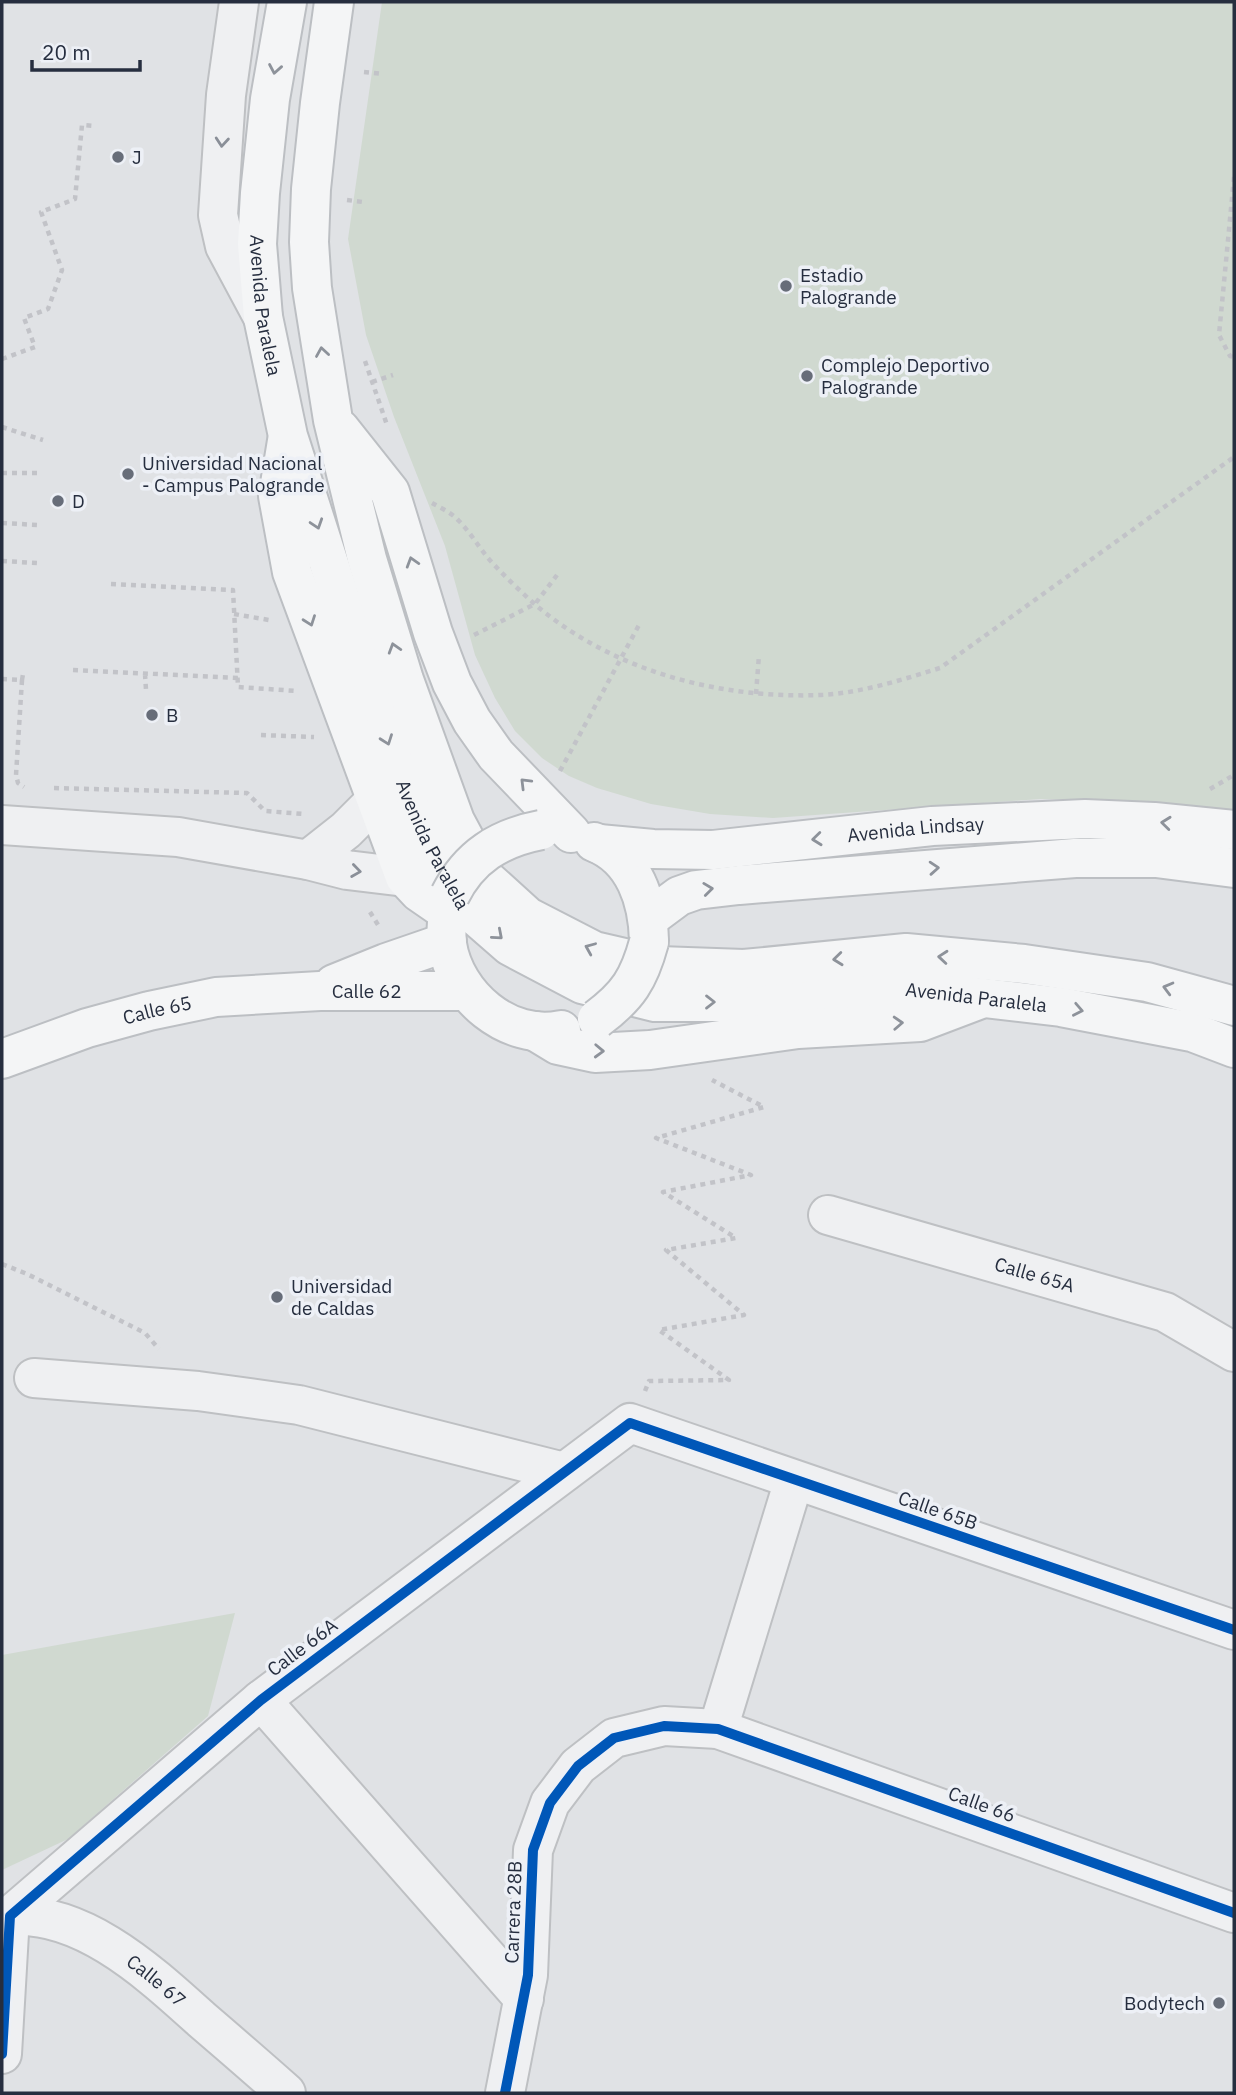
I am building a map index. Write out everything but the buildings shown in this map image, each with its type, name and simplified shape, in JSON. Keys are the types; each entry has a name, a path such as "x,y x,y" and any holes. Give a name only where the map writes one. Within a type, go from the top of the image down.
{"main road":[{"name":"Avenida Paralela","path":"287,2 270,99 260,193 257,244 263,317 288,436 370,691 408,796 430,846 463,905 510,946 582,984 655,1002 740,1002 853,990 908,989 1061,1007 1192,1032 1234,1048"},
{"name":"Avenida Paralela","path":"334,2 311,189 309,242 312,288 333,419 367,559 404,680 455,821 486,879 528,917 594,951 659,966 744,969 906,953 1024,964 1147,982 1234,1006"},
{"path":"333,419 390,492 433,633 452,683 472,721 496,755 570,835"},
{"path":"288,436 278,496 292,572 405,877 448,917"},
{"name":"Avenida Lindsay","path":"570,835 653,849 712,850 932,826 1085,819 1154,822 1234,831"},
{"path":"516,835 570,835 614,854 628,868 645,901 649,930 643,965 632,987 616,1005 597,1019 577,1027 535,1031 496,1017 480,1006 466,990 453,968 448,917 459,876 493,846 516,835"},
{"name":"Avenida Lindsay","path":"649,930 679,896 696,890 1074,859 1156,858 1234,868"},
{"name":"Calle 62","path":"320,991 386,963 448,917"},
{"name":"Calle 62","path":"320,991 466,990"},
{"name":"Calle 65","path":"2,1059 87,1028 149,1011 216,997 320,991"},
{"path":"535,1031 558,1045 595,1053 650,1049 798,1029 920,1022 986,997"}],"street":[{"path":"239,2 226,95 218,215 225,246 263,317"},
{"path":"308,860 346,830 376,801"},
{"path":"2,825 178,837 308,860 347,870 405,877"},
{"name":"Calle 65A","path":"828,1215 1165,1312 1234,1352"},
{"path":"34,1378 249,1397 299,1405 565,1472"},
{"name":"Calle 66A","path":"6,1916 261,1700 630,1423"},
{"name":"Calle 65B","path":"630,1423 1234,1630"},
{"path":"718,1729 794,1479"},
{"path":"261,1700 524,1999"},
{"name":"Carrera 28B","path":"505,2093 528,1975 533,1850 550,1803 578,1766 614,1738 664,1726 718,1729"},
{"name":"Calle 66","path":"718,1729 1234,1913"},
{"path":"2,2054 6,1916"},
{"name":"Calle 67","path":"6,1916 53,1920 98,1939 142,1966 286,2093"}],"path":[{"path":"362,83 365,60"},
{"path":"363,72 383,74"},
{"path":"2,359 35,347 24,318 48,309 62,270 41,212 75,199 82,125 95,126"},
{"path":"1234,177 1219,335 1230,356 1234,357"},
{"path":"343,199 363,202"},
{"path":"361,349 390,432"},
{"path":"372,382 393,375"},
{"path":"2,426 43,440"},
{"path":"457,519 488,558 535,604 561,625 620,659 680,681 756,694 823,695 888,684 940,668 1234,457"},
{"path":"2,472 42,473"},
{"path":"2,523 38,525"},
{"path":"2,561 37,563"},
{"path":"473,635 535,604 556,575"},
{"path":"111,584 233,590 238,688 297,691"},
{"path":"234,614 269,620 274,632"},
{"path":"557,776 639,625"},
{"path":"756,694 759,654"},
{"path":"73,670 237,678"},
{"path":"145,674 146,690"},
{"path":"2,679 22,677 16,780 22,786 31,787"},
{"path":"292,679 301,702"},
{"path":"310,725 317,743"},
{"path":"261,735 315,737"},
{"path":"44,787 247,793 265,811 311,815 346,830"},
{"path":"630,1423 649,1381 729,1380 659,1330 744,1315 666,1250 736,1238 663,1192 751,1175 656,1138 764,1107 707,1078"},
{"path":"2,1264 145,1333 160,1351 167,1389"}],"shaded area":[{"name":"Estadio Palogrande","path":"382,2 1234,2 1234,813 1148,802 1040,799 773,818 710,814 651,804 597,788 569,776 542,758 515,731 495,698 475,655 445,546 394,417 366,335 348,239"},
{"path":"235,1613 208,1716 68,1839 2,1870 2,1655"}],"cycle path":[{"path":"2,2054 10,1916 261,1700 630,1423 1234,1630"},
{"path":"505,2093 528,1975 533,1850 550,1803 578,1766 614,1738 664,1726 718,1729 1234,1913"}],"place":[{"name":"J","path":"118,157"},
{"name":"Estadio Palogrande","path":"786,286"},
{"name":"Complejo Deportivo Palogrande","path":"807,376"},
{"name":"Universidad Nacional - Campus Palogrande","path":"128,474"},
{"name":"D","path":"58,501"},
{"name":"B","path":"152,715"},
{"name":"Universidad de Caldas","path":"277,1297"},
{"name":"Bodytech","path":"1219,2003"}]}
